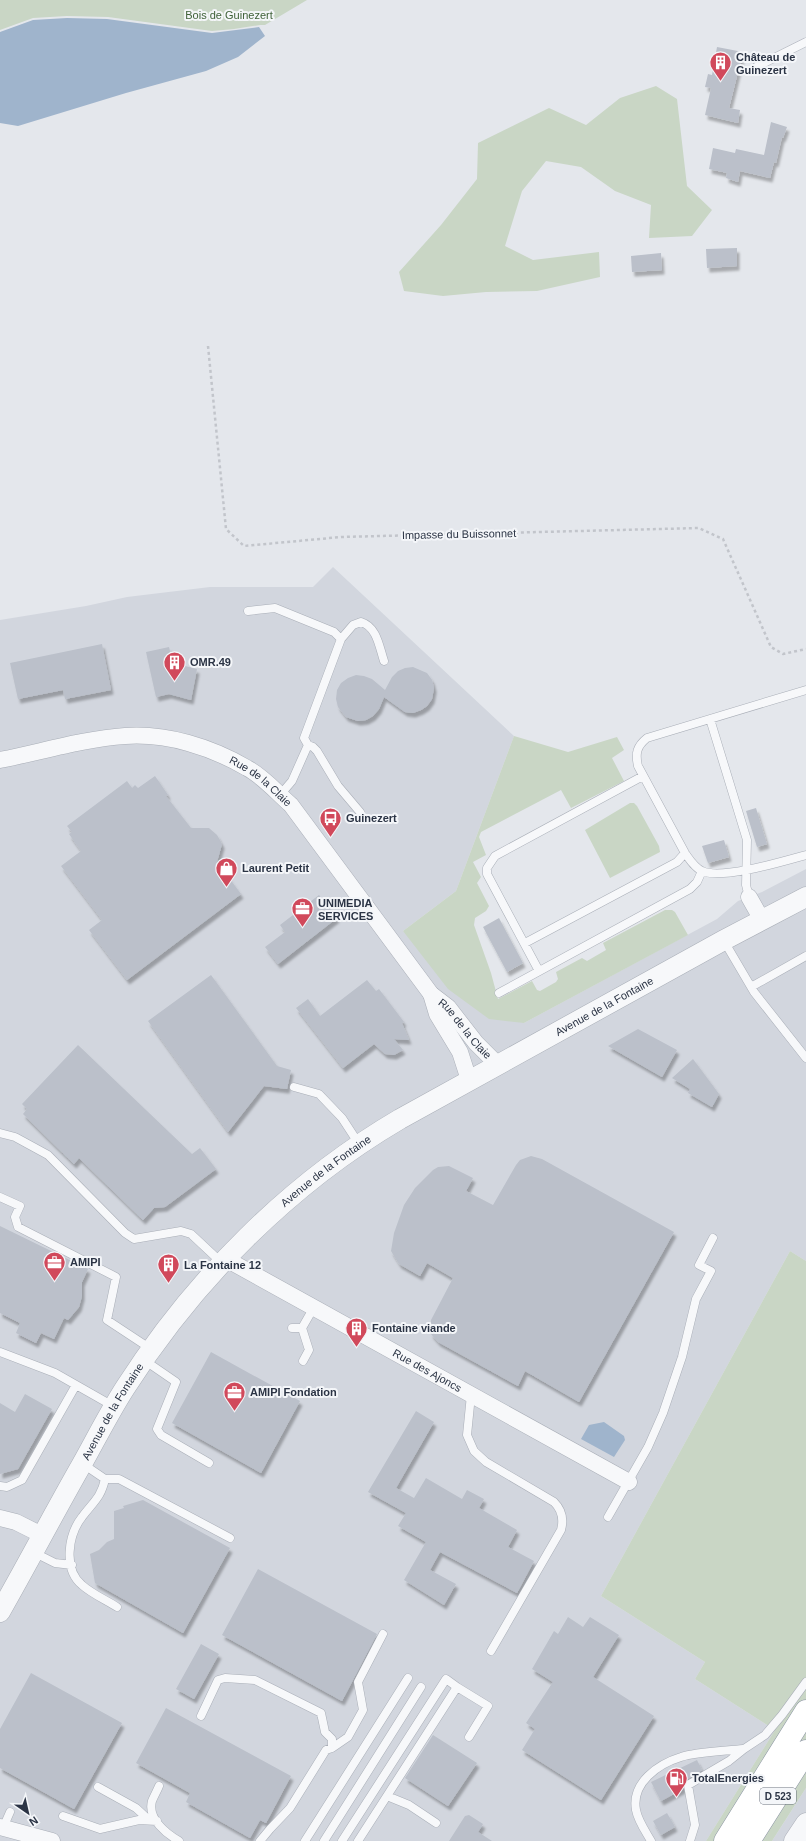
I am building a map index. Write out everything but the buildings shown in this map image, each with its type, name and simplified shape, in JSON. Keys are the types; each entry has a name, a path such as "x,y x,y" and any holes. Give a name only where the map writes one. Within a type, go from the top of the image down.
{"highway":[{"name":"D 523","path":"725,1841 806,1711"},
{"name":"D 523","path":"749,1841 806,1751"}],"street":[{"name":"Rue de la Claie","path":"0,760 97,740 126,736 160,737 185,741 247,768 266,782 291,805 314,834 431,994 448,1007 476,1043 498,1065"},
{"path":"749,897 762,920"},
{"name":"Avenue de la Fontaine","path":"0,1612 114,1406 148,1354 177,1315 224,1261 293,1196 359,1144 394,1122 724,940 806,897"},
{"name":"Rue de la Claie","path":"431,994 437,1014 460,1052 469,1080"},
{"name":"Rue des Ajoncs","path":"224,1261 314,1307 629,1482"},
{"path":"0,1518 16,1522 42,1535"},
{"path":"794,1841 806,1822"},
{"path":"2,1828 52,1841"}],"lane":[{"path":"756,67 806,42"},
{"path":"248,611 275,608 334,632 341,639"},
{"path":"360,812 338,786 316,751 313,747 308,745 304,738 341,639 353,625 361,622 369,624 376,635 384,661"},
{"path":"806,690 647,738 640,743 636,751 638,766 685,853 693,864 702,871 713,874 745,869 806,855"},
{"path":"710,719 746,840 745,869 746,886 749,897"},
{"path":"280,795 292,780 308,745"},
{"path":"539,971 487,874 487,868 490,861 495,856 643,776"},
{"path":"524,943 677,862 685,853"},
{"path":"499,993 690,889 697,882 702,871"},
{"path":"724,940 751,987 806,1058"},
{"path":"751,987 806,956"},
{"path":"294,1087 319,1094 342,1118 359,1144"},
{"path":"0,1132 15,1137 48,1155 125,1233 134,1239 181,1231 191,1234 224,1261"},
{"path":"0,1196 20,1206 15,1217 18,1227 116,1278 107,1320 148,1354 176,1382 157,1429 161,1435 209,1463"},
{"path":"608,1516 629,1482 663,1413 680,1364 696,1299 710,1271 699,1265 713,1238"},
{"path":"303,1361 309,1350 302,1328 314,1307"},
{"path":"292,1328 302,1328"},
{"path":"0,1352 55,1373 114,1406"},
{"path":"0,1486 7,1487 22,1480 76,1385"},
{"path":"471,1395 467,1436 474,1451 486,1462 554,1502 560,1510 563,1520 561,1530 491,1651"},
{"path":"82,1464 106,1479 119,1479 230,1538"},
{"path":"106,1479 103,1492 82,1517 72,1534 69,1557 74,1574 82,1585 117,1607"},
{"path":"33,1552 56,1563 72,1566"},
{"path":"260,1841 290,1808 326,1750 332,1748 348,1737 363,1710 358,1682 383,1634"},
{"path":"201,1716 218,1680 225,1678 256,1680 321,1713 325,1732 332,1739 332,1748"},
{"path":"306,1841 408,1678"},
{"path":"342,1841 446,1679 488,1706 469,1736"},
{"path":"690,1841 695,1825 688,1785 729,1761 765,1735 782,1715 806,1682"},
{"path":"324,1841 421,1687"},
{"path":"358,1841 457,1687"},
{"path":"651,1841 636,1812 635,1799 640,1786 652,1771 682,1756 744,1749"},
{"path":"153,1820 152,1802 160,1786"},
{"path":"98,1787 136,1808 153,1820 166,1833 179,1841"},
{"path":"387,1796 409,1805 436,1823"},
{"path":"2,1828 10,1812"},
{"path":"63,1816 100,1830 139,1820 153,1820"}],"path":[{"name":"Impasse du Buissonnet","path":"208,346 226,529 244,546 341,537 699,528 723,539 771,647 783,654 806,649"}],"shaded area":[{"path":"333,567 514,736 456,891 403,931 524,1023 717,919 738,901 762,892 806,869 806,1261 790,1251 601,1596 705,1662 695,1679 775,1730 706,1841 0,1841 0,620 86,606 127,597 210,587 313,587"},
{"path":"806,1788 806,1841 772,1841 783,1824"}],"green space":[{"name":"Bois de Guinezert","path":"0,0 307,0 265,25 212,31 108,17 67,16 33,18 0,30"},
{"path":"656,86 677,99 687,186 712,210 692,236 649,238 651,205 615,191 581,167 546,161 522,191 505,246 533,260 599,252 600,277 537,291 486,292 443,296 404,291 399,272 441,225 477,179 478,143 549,108 586,125 620,98"},
{"path":"514,736 568,752 617,737 624,750 612,758 624,781 571,808 561,790 481,832 479,837 486,855 473,862 481,877 477,883 489,906 486,911 475,918 474,925 491,973 498,999 532,981 537,990 540,991 556,982 558,979 556,972 582,958 587,961 606,950 603,943 665,910 672,910 675,912 688,935 524,1023 489,1019 448,989 403,931 456,891"},
{"path":"630,803 634,803 637,806 659,846 660,852 610,878 585,830"},
{"path":"790,1251 806,1261 806,1788 772,1841 706,1841 775,1730 695,1679 705,1662 601,1596"}],"water":[{"path":"67,18 107,19 212,33 259,27 265,36 238,57 206,71 126,93 18,126 0,123 0,32 33,20"},
{"path":"604,1422 624,1436 625,1440 614,1457 581,1439 589,1425"}],"place":[{"name":"Château de Guinezert","path":"720,82"},
{"name":"OMR.49","path":"174,682"},
{"name":"Guinezert","path":"330,838"},
{"name":"Laurent Petit","path":"227,888"},
{"name":"UNIMEDIA SERVICES","path":"303,928"},
{"name":"AMIPI","path":"55,1282"},
{"name":"La Fontaine 12","path":"168,1284"},
{"name":"Fontaine viande","path":"356,1348"},
{"name":"AMIPI Fondation","path":"235,1412"},
{"name":"TotalEnergies","path":"676,1798"}]}
